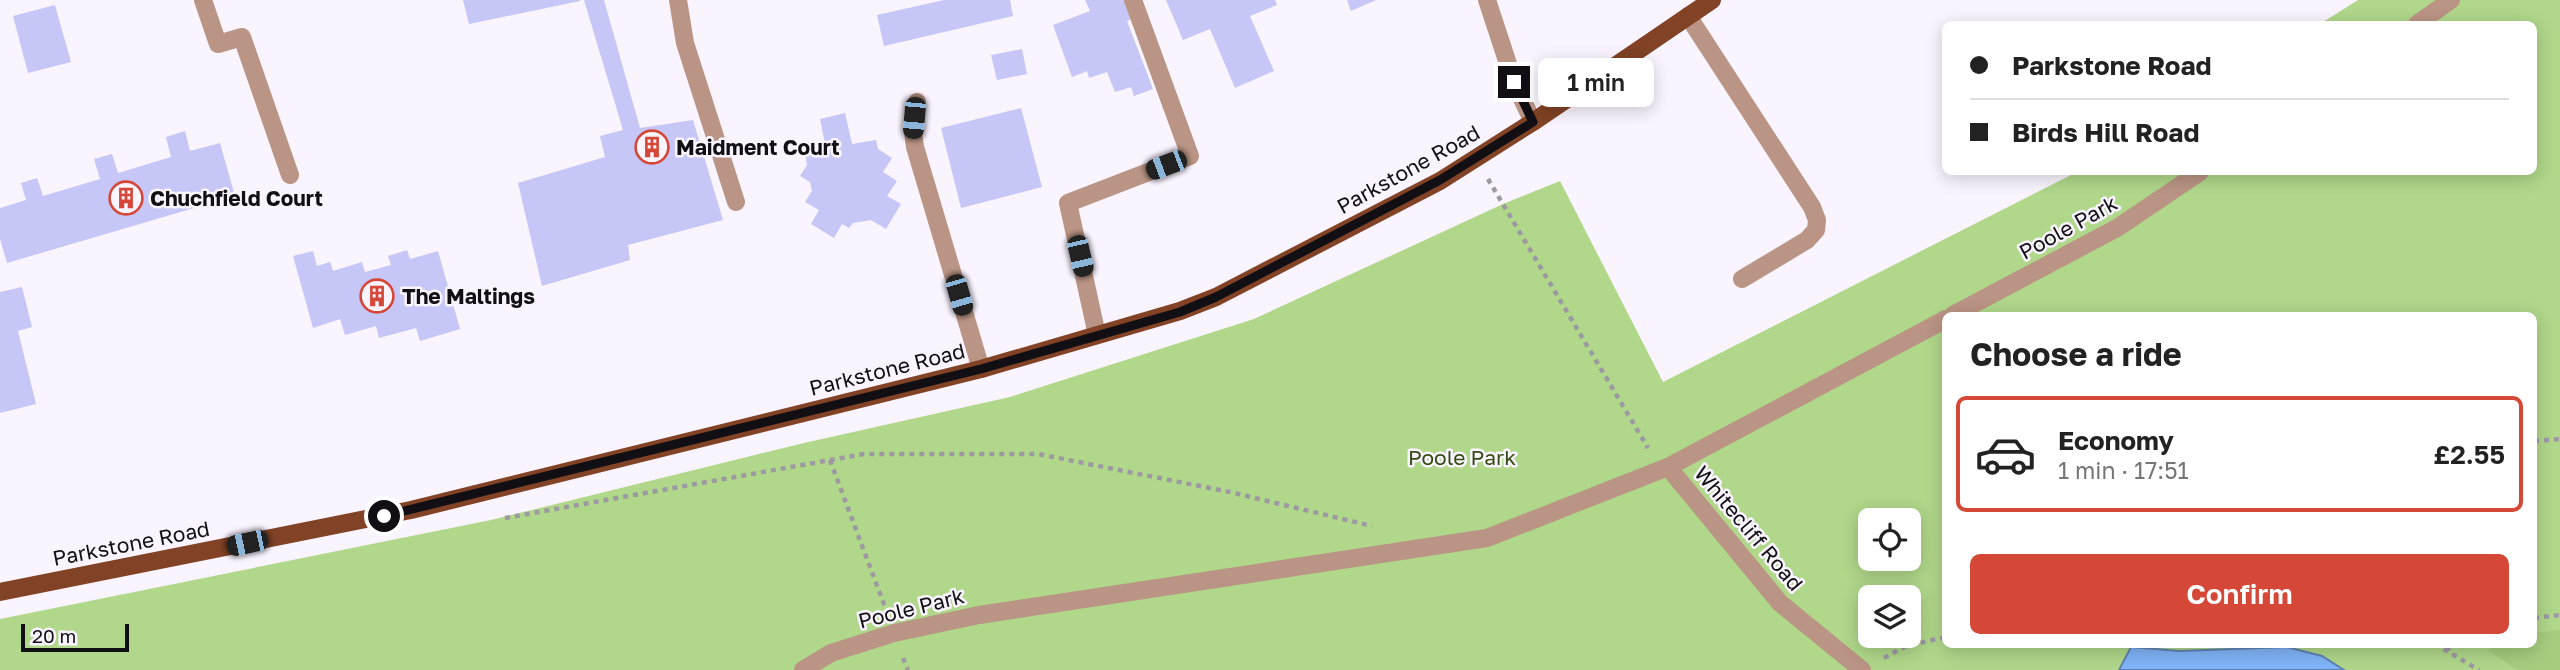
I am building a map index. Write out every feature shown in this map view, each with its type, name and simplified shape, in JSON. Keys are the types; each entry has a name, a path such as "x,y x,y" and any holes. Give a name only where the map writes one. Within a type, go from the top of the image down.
{"main road":[{"name":"Parkstone Road","path":"0,592 411,510 981,369 1180,312 1216,297 1440,180 1533,122 1712,0"}],"street":[{"path":"203,0 218,44 242,37 290,175"},
{"path":"678,0 685,43 736,202"},
{"path":"1097,335 1068,203 1190,156 1133,0"},
{"path":"1488,0 1514,82 1533,122"},
{"path":"2421,21 2451,0"},
{"path":"1688,16 1812,207 1816,220 1816,230 1808,240 1742,279"},
{"path":"917,102 913,132 915,146 981,369"},
{"name":"Poole Park","path":"1959,312 2117,228 2196,175"},
{"name":"Poole Park","path":"803,670 831,653 894,633 979,615 1487,538 1668,467 1942,321"},
{"name":"Whitecliff Road","path":"1668,467 1780,603 1868,667"}],"path":[{"path":"1488,178 1644,446 1668,467"},
{"path":"2537,441 2560,439"},
{"path":"505,518 864,454 1038,454 1230,492 1379,528"},
{"path":"830,460 894,633"},
{"path":"2537,618 2560,615"},
{"path":"1868,667 1906,646 1942,638"},
{"path":"2442,648 2479,670"},
{"path":"2445,650 2449,648"}],"green space":[{"name":"Poole Park","path":"2358,0 2560,0 2560,670 0,670 0,619 491,520 804,443 1010,397 1254,319 1503,204 1560,181 1663,382 2071,175 2537,175 2537,21 2325,21"},
{"path":"2560,630 2560,670 2518,670 2488,651 2492,648 2537,648 2537,633"}],"water":[{"path":"2130,648 2179,651 2291,648 2322,656 2344,670 2119,670"}],"building":[{"path":"463,0 580,0 580,1 469,24"},
{"name":"Maidment Court","path":"584,0 604,0 640,128 693,120 723,220 628,245 630,260 542,286 518,183 605,157 600,136 623,130"},
{"path":"944,0 1010,0 1013,16 884,46 877,15"},
{"path":"1085,0 1129,0 1136,18 1127,21 1153,89 1134,96 1131,87 1115,92 1107,72 1089,78 1087,71 1072,77 1053,25 1090,11"},
{"path":"1166,0 1275,0 1277,5 1250,16 1274,71 1235,88 1210,29 1183,40"},
{"path":"1347,0 1376,0 1351,11"},
{"path":"55,5 71,62 28,73 13,16"},
{"path":"1022,49 1027,74 997,80 991,55"},
{"path":"1021,108 1042,187 961,208 941,128"},
{"path":"845,113 852,144 876,140 878,149 892,158 883,172 897,181 887,196 901,204 886,229 871,220 853,223 849,228 842,224 834,238 811,224 819,210 805,202 812,191 810,182 800,176 807,165 805,154 826,149 820,119"},
{"name":"Chuchfield Court","path":"185,131 190,151 220,143 235,196 7,263 0,239 0,208 26,200 21,183 37,178 43,196 100,179 94,159 112,154 118,173 171,157 166,137"},
{"name":"The Maltings","path":"407,250 410,259 438,251 460,329 420,341 416,328 379,338 376,326 345,335 340,319 313,328 293,256 313,251 317,266 330,262 333,271 362,262 365,272 391,265 388,256"},
{"path":"22,287 32,327 18,331 36,404 0,413 0,292"}],"place":[{"name":"Maidment Court","path":"652,147"},
{"name":"Chuchfield Court","path":"126,198"},
{"name":"The Maltings","path":"377,296"}],"route":[{"path":"384,516 981,369 1180,312 1216,297 1440,180 1533,122 1514,82"}]}
